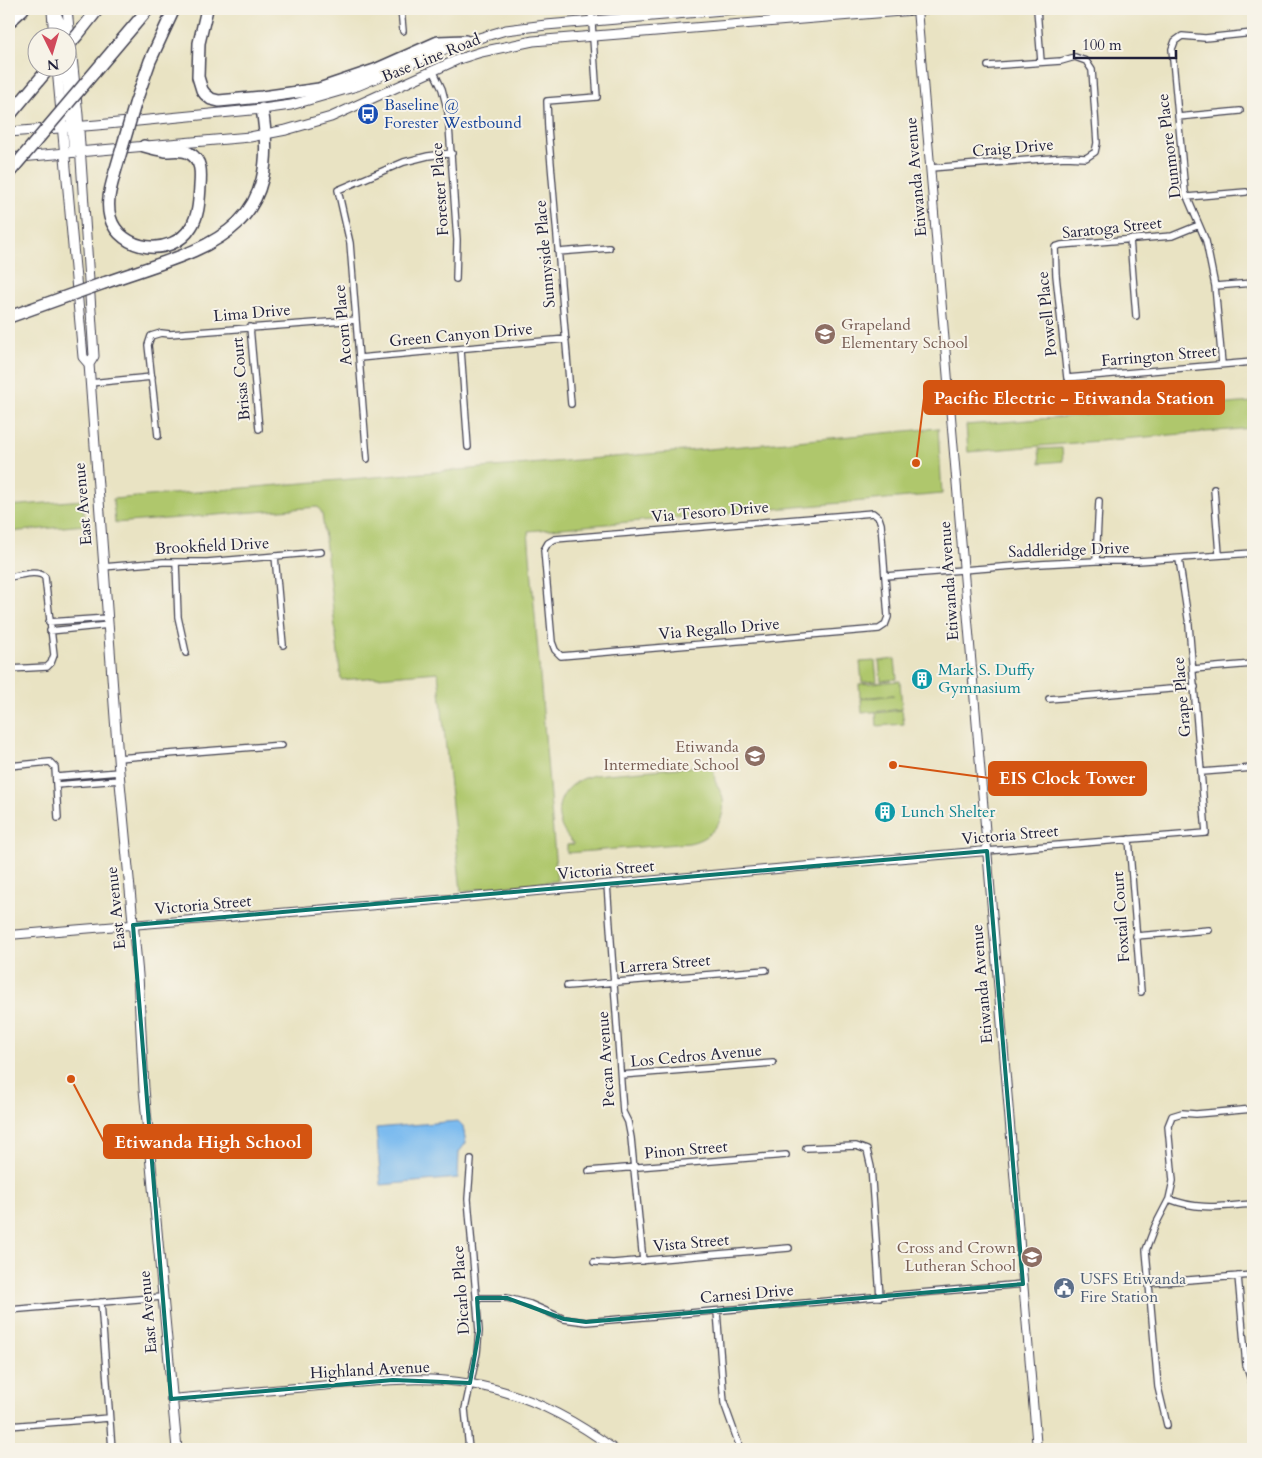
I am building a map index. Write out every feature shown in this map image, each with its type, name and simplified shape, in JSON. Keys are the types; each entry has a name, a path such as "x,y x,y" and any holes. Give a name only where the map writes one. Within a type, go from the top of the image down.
{"highway":[{"path":"9,22 23,9"},
{"path":"78,32 98,9"},
{"path":"9,174 148,9"},
{"path":"144,146 166,151 186,152 194,157 200,166 201,174 197,213 192,226 174,243 162,247 148,248 123,238 114,226 108,208 108,197 135,104 150,61 174,9"},
{"path":"207,9 197,60 198,77 204,94 210,99 219,101 319,89 375,70 438,42 465,41"},
{"path":"9,116 41,78"},
{"path":"9,317 207,246 223,236 247,212 260,191 266,160 266,135 262,109"}],"main road":[{"path":"53,9 54,28"},
{"path":"53,9 62,28"},
{"path":"67,9 76,127"},
{"name":"Base Line Road","path":"9,132 262,109 313,99 357,86 465,41 523,28 699,10 735,9"},
{"name":"Base Line Road","path":"9,158 266,135 331,117 459,59 506,46 533,41 926,9"},
{"name":"East Avenue","path":"58,78 83,357 89,364"},
{"path":"68,78 76,127"},
{"name":"East Avenue","path":"76,127 94,356 89,364 90,383 119,776 176,1449"}],"street":[{"path":"401,9 403,31"},
{"path":"591,9 592,35"},
{"name":"Etiwanda Avenue","path":"917,9 1037,1449"},
{"path":"988,66 1041,62 1037,9"},
{"name":"Dunmore Place","path":"1222,364 1215,286 1206,241 1186,197 1172,49 1175,41 1182,36 1205,38 1253,33"},
{"name":"Sunnyside Place","path":"571,404 547,101 597,97 592,35"},
{"name":"Craig Drive","path":"931,168 1064,157 1086,158 1095,152 1097,143 1092,70 1086,61 1075,57 1061,61 1041,62"},
{"name":"Forester Place","path":"433,70 444,98 452,153 457,240 456,279"},
{"path":"1178,116 1240,111"},
{"name":"Acorn Place","path":"367,459 350,243 338,190 416,158 452,153"},
{"path":"1186,197 1246,192"},
{"name":"Saratoga Street","path":"1055,247 1172,236 1199,225"},
{"path":"1130,240 1136,316"},
{"name":"Powell Place","path":"1055,247 1056,276 1067,378"},
{"path":"558,252 609,248"},
{"path":"1215,286 1253,283"},
{"name":"Lima Drive","path":"152,377 148,346 151,336 161,333 170,334 356,320"},
{"name":"Brisas Court","path":"250,327 259,429"},
{"name":"Green Canyon Drive","path":"359,358 566,340"},
{"path":"461,350 468,447"},
{"name":"Farrington Street","path":"1067,378 1253,362"},
{"path":"90,383 152,377 158,436"},
{"path":"1214,489 1219,554"},
{"path":"1096,561 1099,501"},
{"name":"Via Tesoro Drive","path":"555,650 552,642 544,550 548,543 555,539 869,513 875,514 881,524 885,576"},
{"name":"Brookfield Drive","path":"104,567 176,562 207,562 321,552"},
{"name":"Saddleridge Drive","path":"885,576 1096,561 1179,559 1219,554 1253,553"},
{"path":"275,556 283,646"},
{"name":"Grape Place","path":"1179,559 1188,610 1206,833"},
{"path":"176,562 178,617 186,652"},
{"path":"9,577 36,573 42,574 45,577 54,655 52,663 47,667 9,669"},
{"name":"Via Regallo Drive","path":"555,650 561,656 879,629 885,625 888,617 885,576"},
{"path":"49,622 108,621"},
{"path":"50,631 108,621"},
{"path":"1193,669 1253,664"},
{"path":"1049,700 1195,687"},
{"path":"118,758 282,745"},
{"path":"9,766 50,762 55,767 58,818"},
{"path":"1202,772 1253,768"},
{"path":"56,777 119,776"},
{"path":"56,785 119,776"},
{"name":"Victoria Street","path":"9,934 1206,833"},
{"name":"Foxtail Court","path":"1130,839 1141,992"},
{"name":"Pecan Avenue","path":"607,884 623,1112 628,1122 634,1168 642,1261"},
{"path":"1136,936 1209,930"},
{"name":"Larrera Street","path":"567,986 766,970"},
{"name":"Los Cedros Avenue","path":"621,1076 773,1063"},
{"path":"1167,1425 1158,1387 1146,1250 1155,1226 1169,1199 1173,1181 1168,1126 1172,1116 1182,1113 1196,1114 1253,1109"},
{"path":"806,1148 856,1146 868,1150 872,1167 880,1297"},
{"name":"Pinon Street","path":"589,1171 786,1155"},
{"name":"Dicarlo Place","path":"469,1449 465,1409 479,1332 468,1199 471,1159"},
{"path":"1169,1199 1186,1206 1202,1208 1253,1204"},
{"name":"Vista Street","path":"594,1262 642,1261 789,1248"},
{"path":"1149,1283 1253,1275"},
{"path":"1238,1276 1246,1364 1253,1386"},
{"name":"Carnesi Drive","path":"476,1298 507,1298 530,1304 564,1318 586,1322 1023,1284"},
{"path":"9,1310 162,1297"},
{"path":"101,1302 112,1449"},
{"path":"717,1311 724,1403 739,1449"},
{"path":"1246,1364 1253,1364"},
{"name":"Highland Avenue","path":"171,1399 393,1380 443,1380 506,1392 537,1403 574,1422 614,1449"},
{"path":"9,1426 109,1418"}],"highlighted area":[{"path":"987,851 1023,1284 586,1322 564,1319 507,1298 477,1298 479,1331 470,1383 393,1380 171,1399 133,925"}],"green space":[{"path":"1253,402 1253,428 968,452 966,425"},
{"path":"938,428 942,494 528,531 557,881 461,891 438,672 341,680 322,513 318,507 115,523 113,499"},
{"path":"1062,448 1063,461 1040,463 1039,449"},
{"path":"83,500 85,525 9,532 9,506"},
{"path":"895,659 897,679 881,681 879,661"},
{"path":"875,661 877,681 862,682 860,662"},
{"path":"900,681 902,709 862,713 861,699 894,695 860,698 859,684"},
{"path":"902,710 904,724 877,726 876,713"},
{"path":"713,765 715,781 722,795 723,812 716,826 704,837 689,843 567,853 567,845 574,844 565,834 560,823 559,812 560,802 572,785 582,779 595,775"}],"water":[{"path":"458,1121 463,1126 466,1143 459,1152 458,1178 381,1185 376,1128"}],"place":[{"name":"Baseline @ Forester Westbound","path":"368,114"},
{"name":"Grapeland Elementary School","path":"825,334"},
{"name":"Pacific Electric - Etiwanda Station","path":"916,463"},
{"name":"Mark S. Duffy Gymnasium","path":"922,679"},
{"name":"Etiwanda Intermediate School","path":"755,756"},
{"name":"EIS Clock Tower","path":"893,765"},
{"name":"Lunch Shelter","path":"885,812"},
{"name":"Etiwanda High School","path":"71,1079"},
{"name":"Cross and Crown Lutheran School","path":"1032,1257"},
{"name":"USFS Etiwanda Fire Station","path":"1064,1288"}]}
